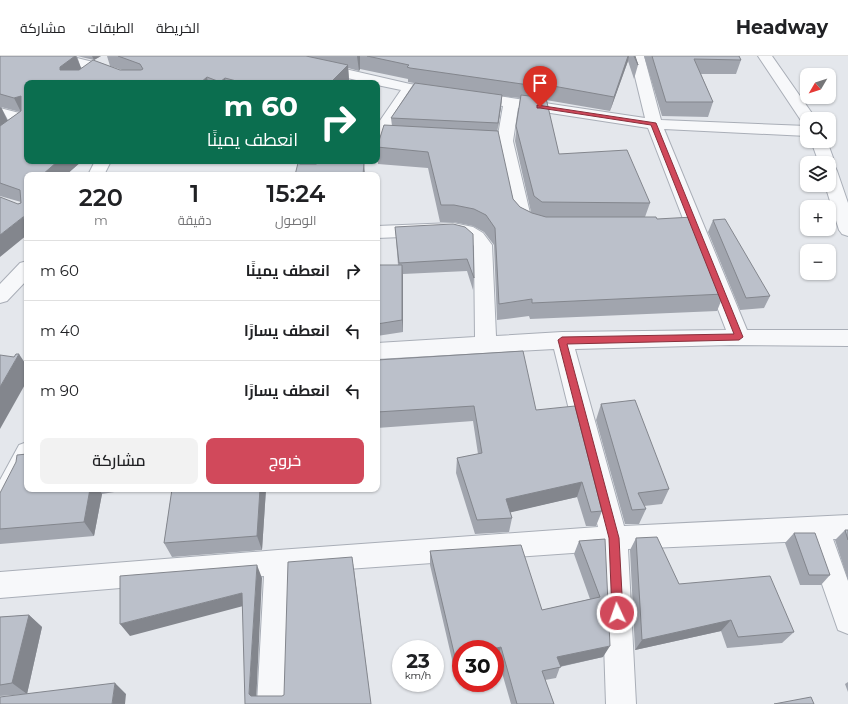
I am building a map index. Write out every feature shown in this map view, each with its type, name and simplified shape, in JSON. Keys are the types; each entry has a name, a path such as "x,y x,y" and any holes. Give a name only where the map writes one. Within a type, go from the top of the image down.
{"street":[{"path":"52,56 96,67 131,80"},
{"path":"80,79 113,56"},
{"path":"271,56 336,64 410,88 654,124 800,131"},
{"path":"637,56 654,124 686,226 739,337"},
{"path":"765,56 803,112"},
{"path":"383,135 410,88"},
{"path":"511,102 497,141 522,216 533,224 543,226 559,226"},
{"path":"0,113 24,119"},
{"path":"6,133 24,120"},
{"path":"836,192 848,230"},
{"path":"380,232 453,229 467,231 476,236 483,245 486,344"},
{"path":"0,296 24,271"},
{"path":"380,351 562,340 739,337 848,338"},
{"path":"562,340 614,538 621,704"},
{"path":"0,505 24,458"},
{"path":"0,585 278,562 614,538 848,527"},
{"path":"816,528 848,620"},
{"path":"272,704 278,562"}],"building":[{"path":"0,56 75,56 60,67 60,70 79,70 93,60 120,70 143,69 140,64 118,56 306,56 348,65 333,80 233,80 225,78 222,80 215,80 207,77 204,80 24,80 24,164 55,164 45,172 24,172 24,217 0,235 0,197 18,204 21,203 20,190 0,183 0,126 21,111 21,96 14,98 0,94"},
{"path":"367,56 628,56 614,97 542,84 543,87 410,68 407,67 409,65"},
{"path":"652,56 739,56 741,60 694,59 713,102 666,102"},
{"path":"415,83 502,95 498,123 391,118"},
{"path":"521,95 546,98 559,154 627,150 650,203 542,202 534,196 516,126"},
{"path":"384,125 498,131 513,199 520,207 532,213 546,217 656,217 657,219 693,217 724,294 532,303 532,299 499,304 495,228 486,215 474,209 454,205 441,205 428,152 380,147 380,138"},
{"path":"298,164 364,164 363,172 296,172"},
{"path":"725,219 770,296 746,298 713,220"},
{"path":"453,224 465,227 473,234 474,278 467,259 399,263 395,227"},
{"path":"380,265 402,265 402,320 380,324"},
{"path":"523,351 536,410 575,406 602,511 591,512 582,482 506,499 512,518 477,520 457,458 482,453 474,406 380,412 380,360"},
{"path":"16,354 19,354 0,387 0,355 14,357"},
{"path":"635,400 669,489 638,493 646,509 632,510 601,404"},
{"path":"24,454 24,492 89,492 84,522 0,529 0,493 16,462 17,455"},
{"path":"172,492 260,492 257,536 164,543"},
{"path":"845,530 848,530 848,540"},
{"path":"794,533 815,533 830,575 809,575"},
{"path":"657,537 679,584 770,576 794,632 738,637 731,620 642,640 636,538"},
{"path":"605,539 610,646 557,657 561,667 542,671 554,704 517,704 504,658 504,640 452,640 452,644 430,551 521,545 542,610 600,597 579,541"},
{"path":"352,557 371,704 245,704 242,593 120,624 120,576 257,565 249,694 251,696 282,696 284,695 288,562"},
{"path":"29,615 12,683 0,685 0,617"},
{"path":"115,683 112,704 0,704 0,697"},
{"path":"811,697 814,704 774,704"}],"route":[{"path":"540,107 654,124 739,337 562,340 614,538 617,613"}]}
